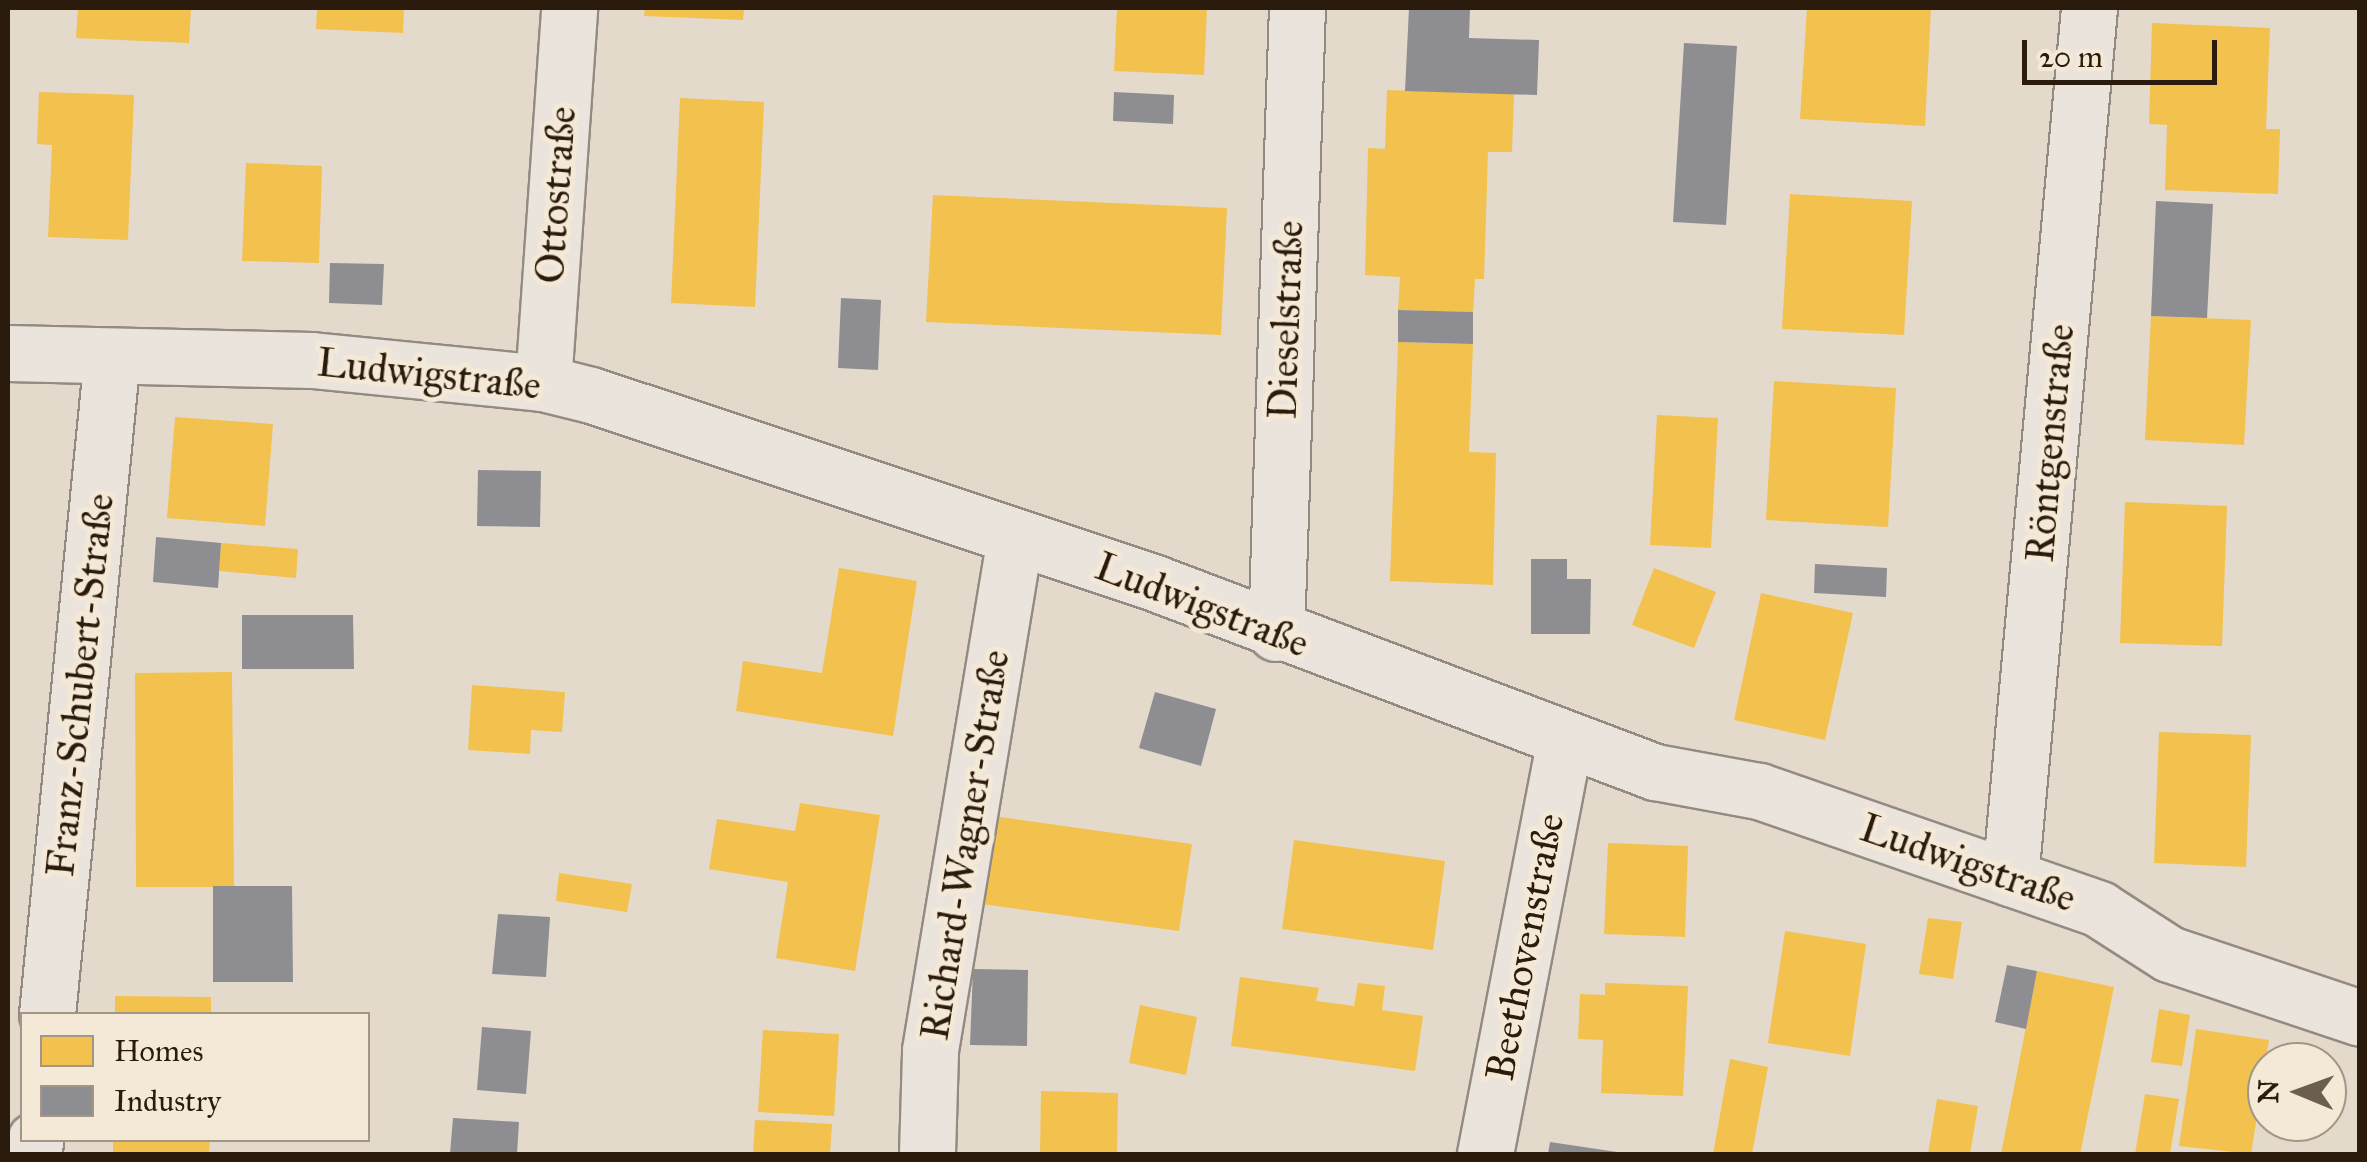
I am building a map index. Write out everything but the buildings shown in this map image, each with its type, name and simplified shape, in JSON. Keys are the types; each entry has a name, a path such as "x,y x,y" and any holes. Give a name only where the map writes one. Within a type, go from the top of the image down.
{"street":[{"name":"Ottostraße","path":"543,383 569,8"},
{"name":"Dieselstraße","path":"1276,634 1297,8"},
{"name":"Röntgenstraße","path":"2010,878 2089,8"},
{"name":"Ludwigstraße","path":"8,352 312,360 543,383 1155,583 1276,634 1655,772 1759,790 2099,909 2169,954 2360,1018"},
{"name":"Franz-Schubert-Straße","path":"48,1012 112,356"},
{"name":"Richard-Wagner-Straße","path":"927,1154 930,1050 1015,537"},
{"name":"Beethovenstraße","path":"1485,1154 1565,740"}]}
